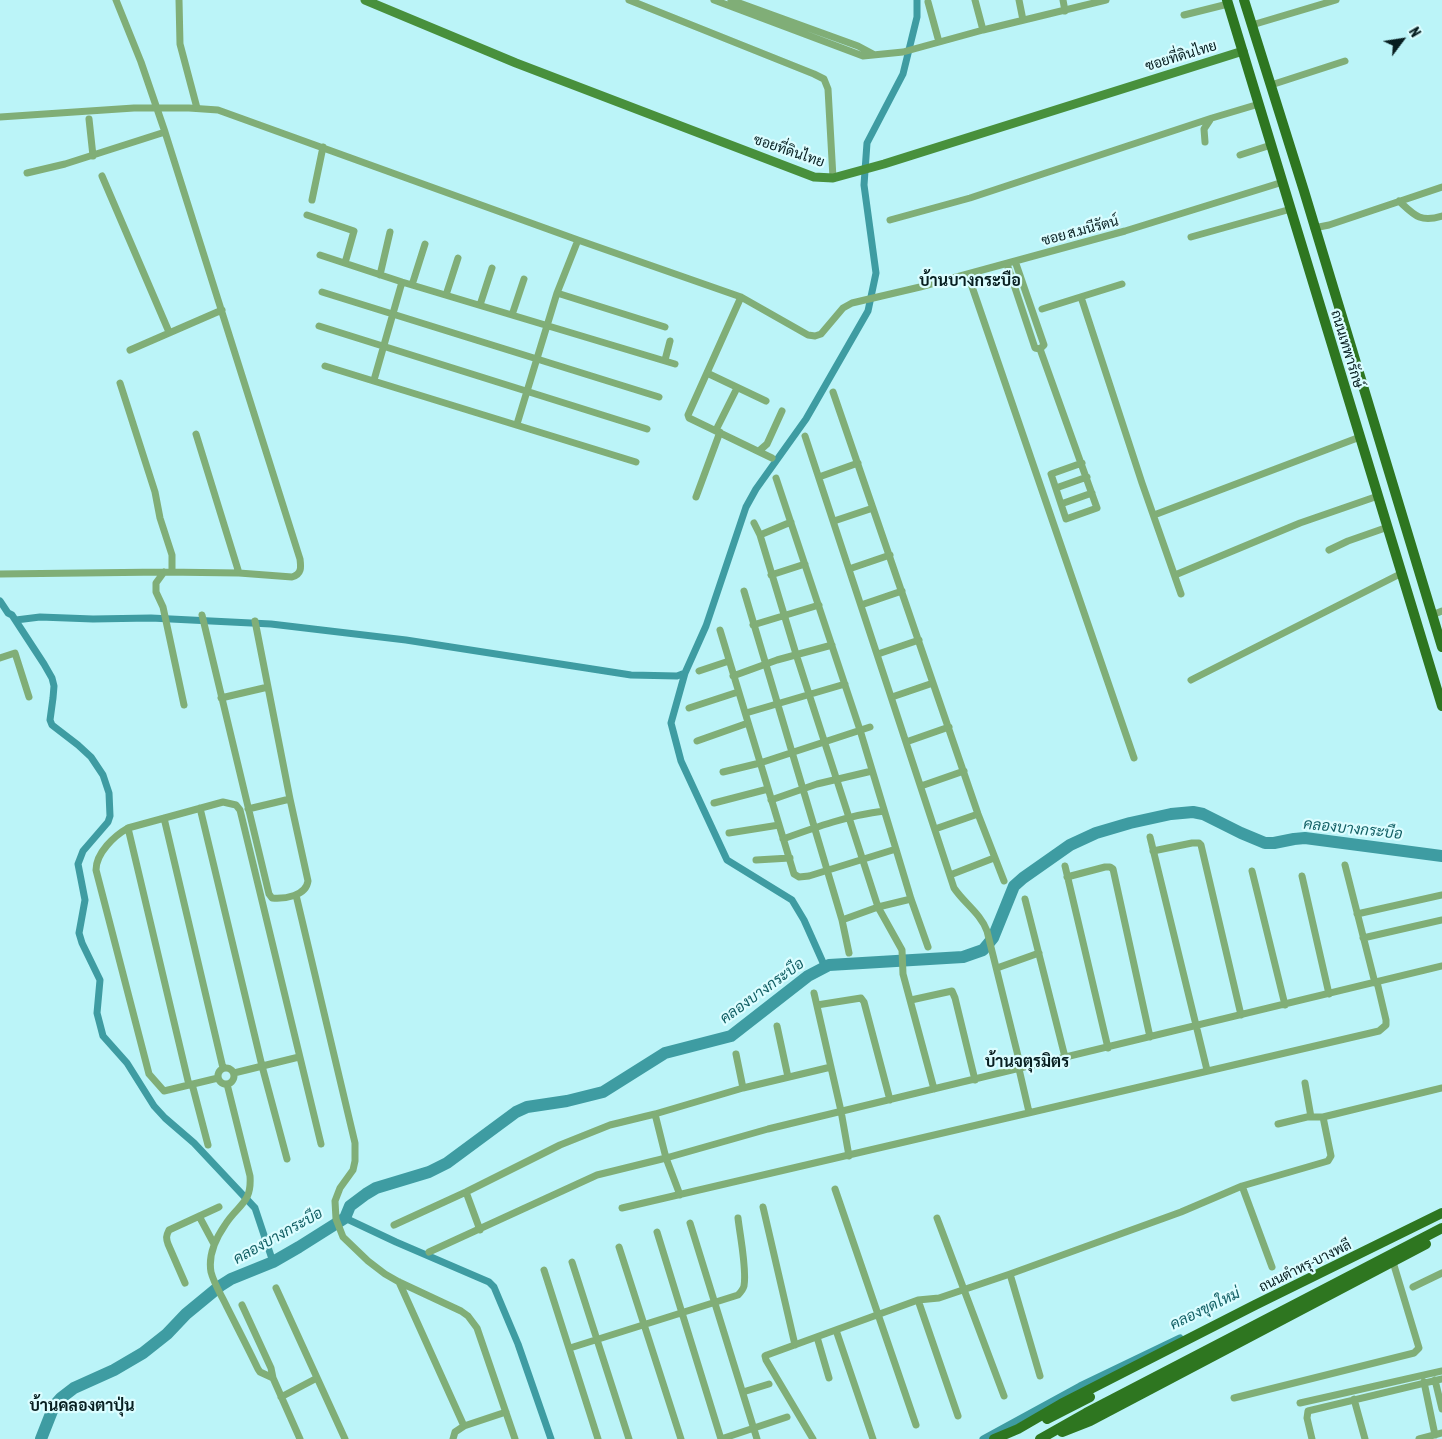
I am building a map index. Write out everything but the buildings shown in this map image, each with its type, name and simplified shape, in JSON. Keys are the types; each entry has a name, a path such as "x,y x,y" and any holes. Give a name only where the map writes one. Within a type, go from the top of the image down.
{"main road":[{"name":"ถนนเทพารักษ์","path":"1244,0 1314,228 1437,613 1442,647"},
{"name":"ถนนเทพารักษ์","path":"1227,2 1378,496 1438,681 1442,706"},
{"name":"ถนนตำหรุ-บางพลี","path":"994,1439 1018,1429 1061,1404 1442,1213"},
{"path":"1018,1429 1060,1412 1442,1218"},
{"path":"1040,1439 1088,1416 1442,1228"},
{"path":"1088,1416 1122,1403 1442,1235"}],"street":[{"path":"0,574 172,572 240,573 292,577 298,574 301,567 165,132 141,62 116,0"},
{"path":"179,0 180,44 197,108"},
{"name":"ซอยที่ดินไทย","path":"365,0 509,60 814,177 833,178 884,164 1243,51"},
{"path":"629,0 824,79 828,89 833,178"},
{"path":"714,0 812,34 858,46 873,54 884,55 1106,0"},
{"path":"731,0 812,34"},
{"path":"975,0 983,30"},
{"path":"1018,0 1023,20"},
{"path":"1062,0 1065,11"},
{"path":"1252,25 1336,0"},
{"path":"928,2 940,42"},
{"path":"1184,15 1227,2"},
{"path":"1271,85 1345,61"},
{"path":"890,220 970,198 1259,104"},
{"path":"0,117 156,108 218,110 741,297 688,415 690,418 772,458"},
{"path":"1205,142 1205,126 1212,118"},
{"path":"89,119 93,156"},
{"path":"27,173 93,156 165,132"},
{"path":"1240,154 1271,145"},
{"path":"312,200 323,147"},
{"path":"102,176 169,332"},
{"name":"ซอย ส.มนีรัตน์","path":"741,297 808,335 814,336 820,334 843,308 859,302 968,275 1154,223 1283,182"},
{"path":"1314,228 1329,225 1442,187"},
{"path":"1399,201 1413,214 1423,219 1433,219 1442,216"},
{"path":"1191,237 1291,209"},
{"path":"307,215 354,231 345,263"},
{"path":"380,275 390,232"},
{"path":"517,424 547,326 578,240"},
{"path":"412,285 425,244"},
{"path":"320,255 402,282 675,364"},
{"path":"446,295 458,258"},
{"path":"1015,261 1044,345 1040,349"},
{"path":"1007,264 1035,348 1040,349"},
{"path":"480,305 492,268"},
{"path":"968,275 1134,758"},
{"path":"512,315 524,278"},
{"path":"374,380 402,282"},
{"path":"1042,309 1122,284"},
{"path":"322,292 659,397"},
{"path":"558,293 665,327"},
{"path":"1080,297 1181,594"},
{"path":"130,350 222,310"},
{"path":"320,326 647,429"},
{"path":"665,360 670,341"},
{"path":"1040,349 1082,463 1097,508 1066,519 1051,474 1082,463"},
{"path":"325,366 636,462"},
{"path":"707,373 766,401"},
{"path":"120,383 155,492 160,518 172,555 172,572"},
{"path":"696,497 718,431 737,388"},
{"path":"833,392 978,814 1004,881"},
{"path":"759,451 767,444 782,411"},
{"path":"196,434 240,573"},
{"path":"805,436 954,888 960,898 984,922 987,931 1029,1112"},
{"path":"1154,515 1360,437"},
{"path":"819,477 858,463"},
{"path":"1056,488 1087,477"},
{"path":"776,478 860,730 911,899 928,947"},
{"path":"1061,504 1092,493"},
{"path":"1175,575 1300,523 1378,496"},
{"path":"834,521 873,508"},
{"path":"760,535 791,522"},
{"path":"754,523 760,535 771,576 878,908 902,950 903,974 934,1089"},
{"path":"1329,550 1388,527"},
{"path":"849,569 890,555"},
{"path":"771,576 805,564"},
{"path":"164,572 156,583 156,592 163,607 184,706"},
{"path":"1190,680 1402,573"},
{"path":"744,591 842,920 849,953"},
{"path":"861,605 902,591"},
{"path":"753,625 819,605"},
{"path":"202,615 269,894 272,898 279,898 296,895 307,888 308,881 290,799 256,621"},
{"path":"720,630 794,874 799,877 809,876 896,849"},
{"path":"878,654 919,640"},
{"path":"733,676 796,654 832,645"},
{"path":"0,658 16,653 29,697"},
{"path":"699,671 729,661"},
{"path":"892,698 934,683"},
{"path":"746,713 845,684"},
{"path":"221,698 268,686"},
{"path":"689,708 738,692"},
{"path":"697,741 748,723"},
{"path":"724,772 760,763 870,727"},
{"path":"906,742 949,728"},
{"path":"771,800 802,788 872,771"},
{"path":"921,786 964,771"},
{"path":"714,803 768,789"},
{"path":"248,809 290,799"},
{"path":"218,1078 164,1091 149,1074 96,870 96,863 108,845 120,832 128,828 223,802 236,805 240,810 321,1144"},
{"path":"200,808 262,1066 287,1160"},
{"path":"783,839 863,813 884,810"},
{"path":"935,829 978,814"},
{"path":"164,818 223,1068"},
{"path":"730,833 779,825"},
{"path":"128,828 191,1085 208,1145"},
{"path":"1150,837 1207,1070"},
{"path":"1153,851 1192,843 1199,842 1201,844 1240,1015"},
{"path":"756,860 790,858"},
{"path":"950,875 994,858"},
{"path":"622,1208 1383,1029 1386,1020 1344,865"},
{"path":"1064,866 1108,1048"},
{"path":"1067,877 1105,867 1113,869 1150,1037"},
{"path":"1252,871 1284,1004"},
{"path":"1302,876 1329,994"},
{"path":"296,895 355,1143 353,1170 340,1188 335,1201 338,1228 349,1244 368,1261 398,1282 468,1316 477,1328 515,1439"},
{"path":"1357,914 1442,895"},
{"path":"842,920 911,899"},
{"path":"1025,899 1065,1057"},
{"path":"1363,938 1442,920"},
{"path":"996,965 1039,953"},
{"path":"429,1252 597,1175 666,1158 768,1129 1442,966"},
{"path":"911,1000 952,991 956,998 975,1080"},
{"path":"814,993 832,1067 849,1156"},
{"path":"817,1005 861,998 864,1002 890,1100"},
{"path":"777,1026 788,1077"},
{"path":"736,1054 744,1088"},
{"path":"223,1068 227,1068 234,1073 299,1057"},
{"path":"394,1225 579,1136 610,1125 744,1088 832,1067"},
{"path":"218,1078 220,1070 223,1068"},
{"path":"218,1078 220,1082 227,1084 232,1082 234,1073"},
{"path":"1305,1083 1312,1117"},
{"path":"227,1084 250,1176 247,1198 225,1225 214,1244 211,1271 260,1372 273,1378"},
{"path":"1278,1124 1312,1117 1323,1117 1442,1088"},
{"path":"655,1114 666,1158 680,1195"},
{"path":"813,1439 765,1356 918,1300 939,1298 1010,1274 1181,1212 1242,1186 1328,1161 1331,1156 1323,1117"},
{"path":"1242,1186 1272,1267"},
{"path":"835,1188 916,1425"},
{"path":"466,1192 480,1230"},
{"path":"186,1283 168,1244 166,1234 169,1230 218,1207"},
{"path":"762,1207 795,1345"},
{"path":"199,1216 214,1244"},
{"path":"570,1348 738,1295 744,1285 738,1218"},
{"path":"937,1218 1004,1396"},
{"path":"690,1223 757,1439"},
{"path":"657,1232 721,1439 787,1417"},
{"path":"619,1247 681,1439"},
{"path":"572,1262 629,1439"},
{"path":"1234,1398 1414,1353 1419,1348 1393,1262"},
{"path":"544,1270 598,1439"},
{"path":"1413,1287 1442,1273"},
{"path":"1010,1274 1040,1376"},
{"path":"398,1282 464,1426"},
{"path":"276,1288 344,1439"},
{"path":"918,1300 958,1416"},
{"path":"242,1305 300,1439"},
{"path":"836,1330 873,1439"},
{"path":"817,1337 829,1378"},
{"path":"1300,1403 1442,1371"},
{"path":"281,1397 317,1378"},
{"path":"1312,1439 1307,1418 1308,1411 1424,1382 1439,1379 1442,1408"},
{"path":"1419,1439 1439,1434 1424,1382"},
{"path":"743,1392 769,1384"},
{"path":"1354,1399 1365,1439"},
{"path":"453,1439 455,1432 464,1426 506,1412"}],"waterway":[{"path":"16,620 40,617 93,619 151,618 271,624 406,640 631,675 677,676 685,673 706,626 746,507 756,489 806,419 868,311 876,273 864,185 867,143 903,74 917,17 917,0"},
{"path":"0,601 8,613 12,615 52,678 54,686 50,720 52,725 91,757 103,775 109,793 110,816 108,822 83,851 78,864 85,900 79,933 100,980 97,1013 103,1036 127,1063 154,1106 194,1143 255,1208 273,1262"},
{"path":"685,673 671,723 681,761 727,860 792,900 804,920 825,967"},
{"name":"คลองบางกระบือ","path":"41,1439 54,1406 74,1388 114,1370 143,1353 220,1286 231,1279 273,1262 299,1247 345,1218 350,1206 376,1188 429,1172 447,1163 516,1112 527,1107 567,1101 603,1092 665,1053 731,1036 808,976 829,965 963,957 983,950 993,938 1014,886 1070,845 1096,833 1171,814 1193,812 1203,814 1265,843 1305,838 1442,856"},
{"path":"345,1218 489,1282 494,1287 518,1344 551,1439"},
{"name":"คลองขุดใหม่","path":"983,1439 1080,1386 1180,1338"}],"district":[{"name":"บ้านบางกระบือ","path":"970,281"},
{"name":"บ้านจตุรมิตร","path":"1027,1062"},
{"name":"บ้านคลองตาปุ่น","path":"82,1406"}]}
